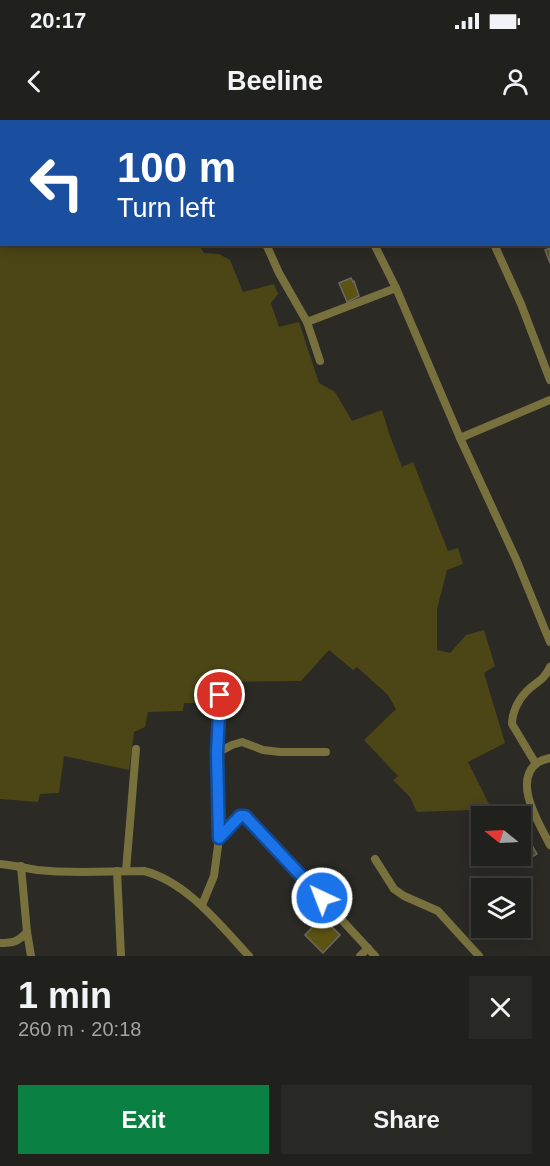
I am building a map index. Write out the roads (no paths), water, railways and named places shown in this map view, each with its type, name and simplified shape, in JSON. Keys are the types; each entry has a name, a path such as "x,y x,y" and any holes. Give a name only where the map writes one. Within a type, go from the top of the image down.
{"street":[{"path":"267,246 279,273 307,322 320,361"},
{"path":"375,246 396,288 460,438 516,559 550,642"},
{"path":"495,246 521,304 550,380"},
{"path":"307,322 396,288"},
{"path":"460,438 550,400"},
{"path":"536,764 512,724 512,717 525,692 543,678 550,667"},
{"path":"202,905 214,876 219,838 217,753 220,695"},
{"path":"217,753 242,742 262,750 326,753"},
{"path":"126,871 136,749"},
{"path":"550,758 536,764 527,779 526,793 550,845"},
{"path":"219,838 240,816 245,816 375,956"},
{"path":"375,859 394,889 438,911 479,956"},
{"path":"0,864 36,870 144,871 157,874 202,905 249,956"},
{"path":"21,866 31,956"},
{"path":"117,871 121,956"},
{"path":"0,942 19,941 27,933"},
{"path":"360,956 368,948"}]}
